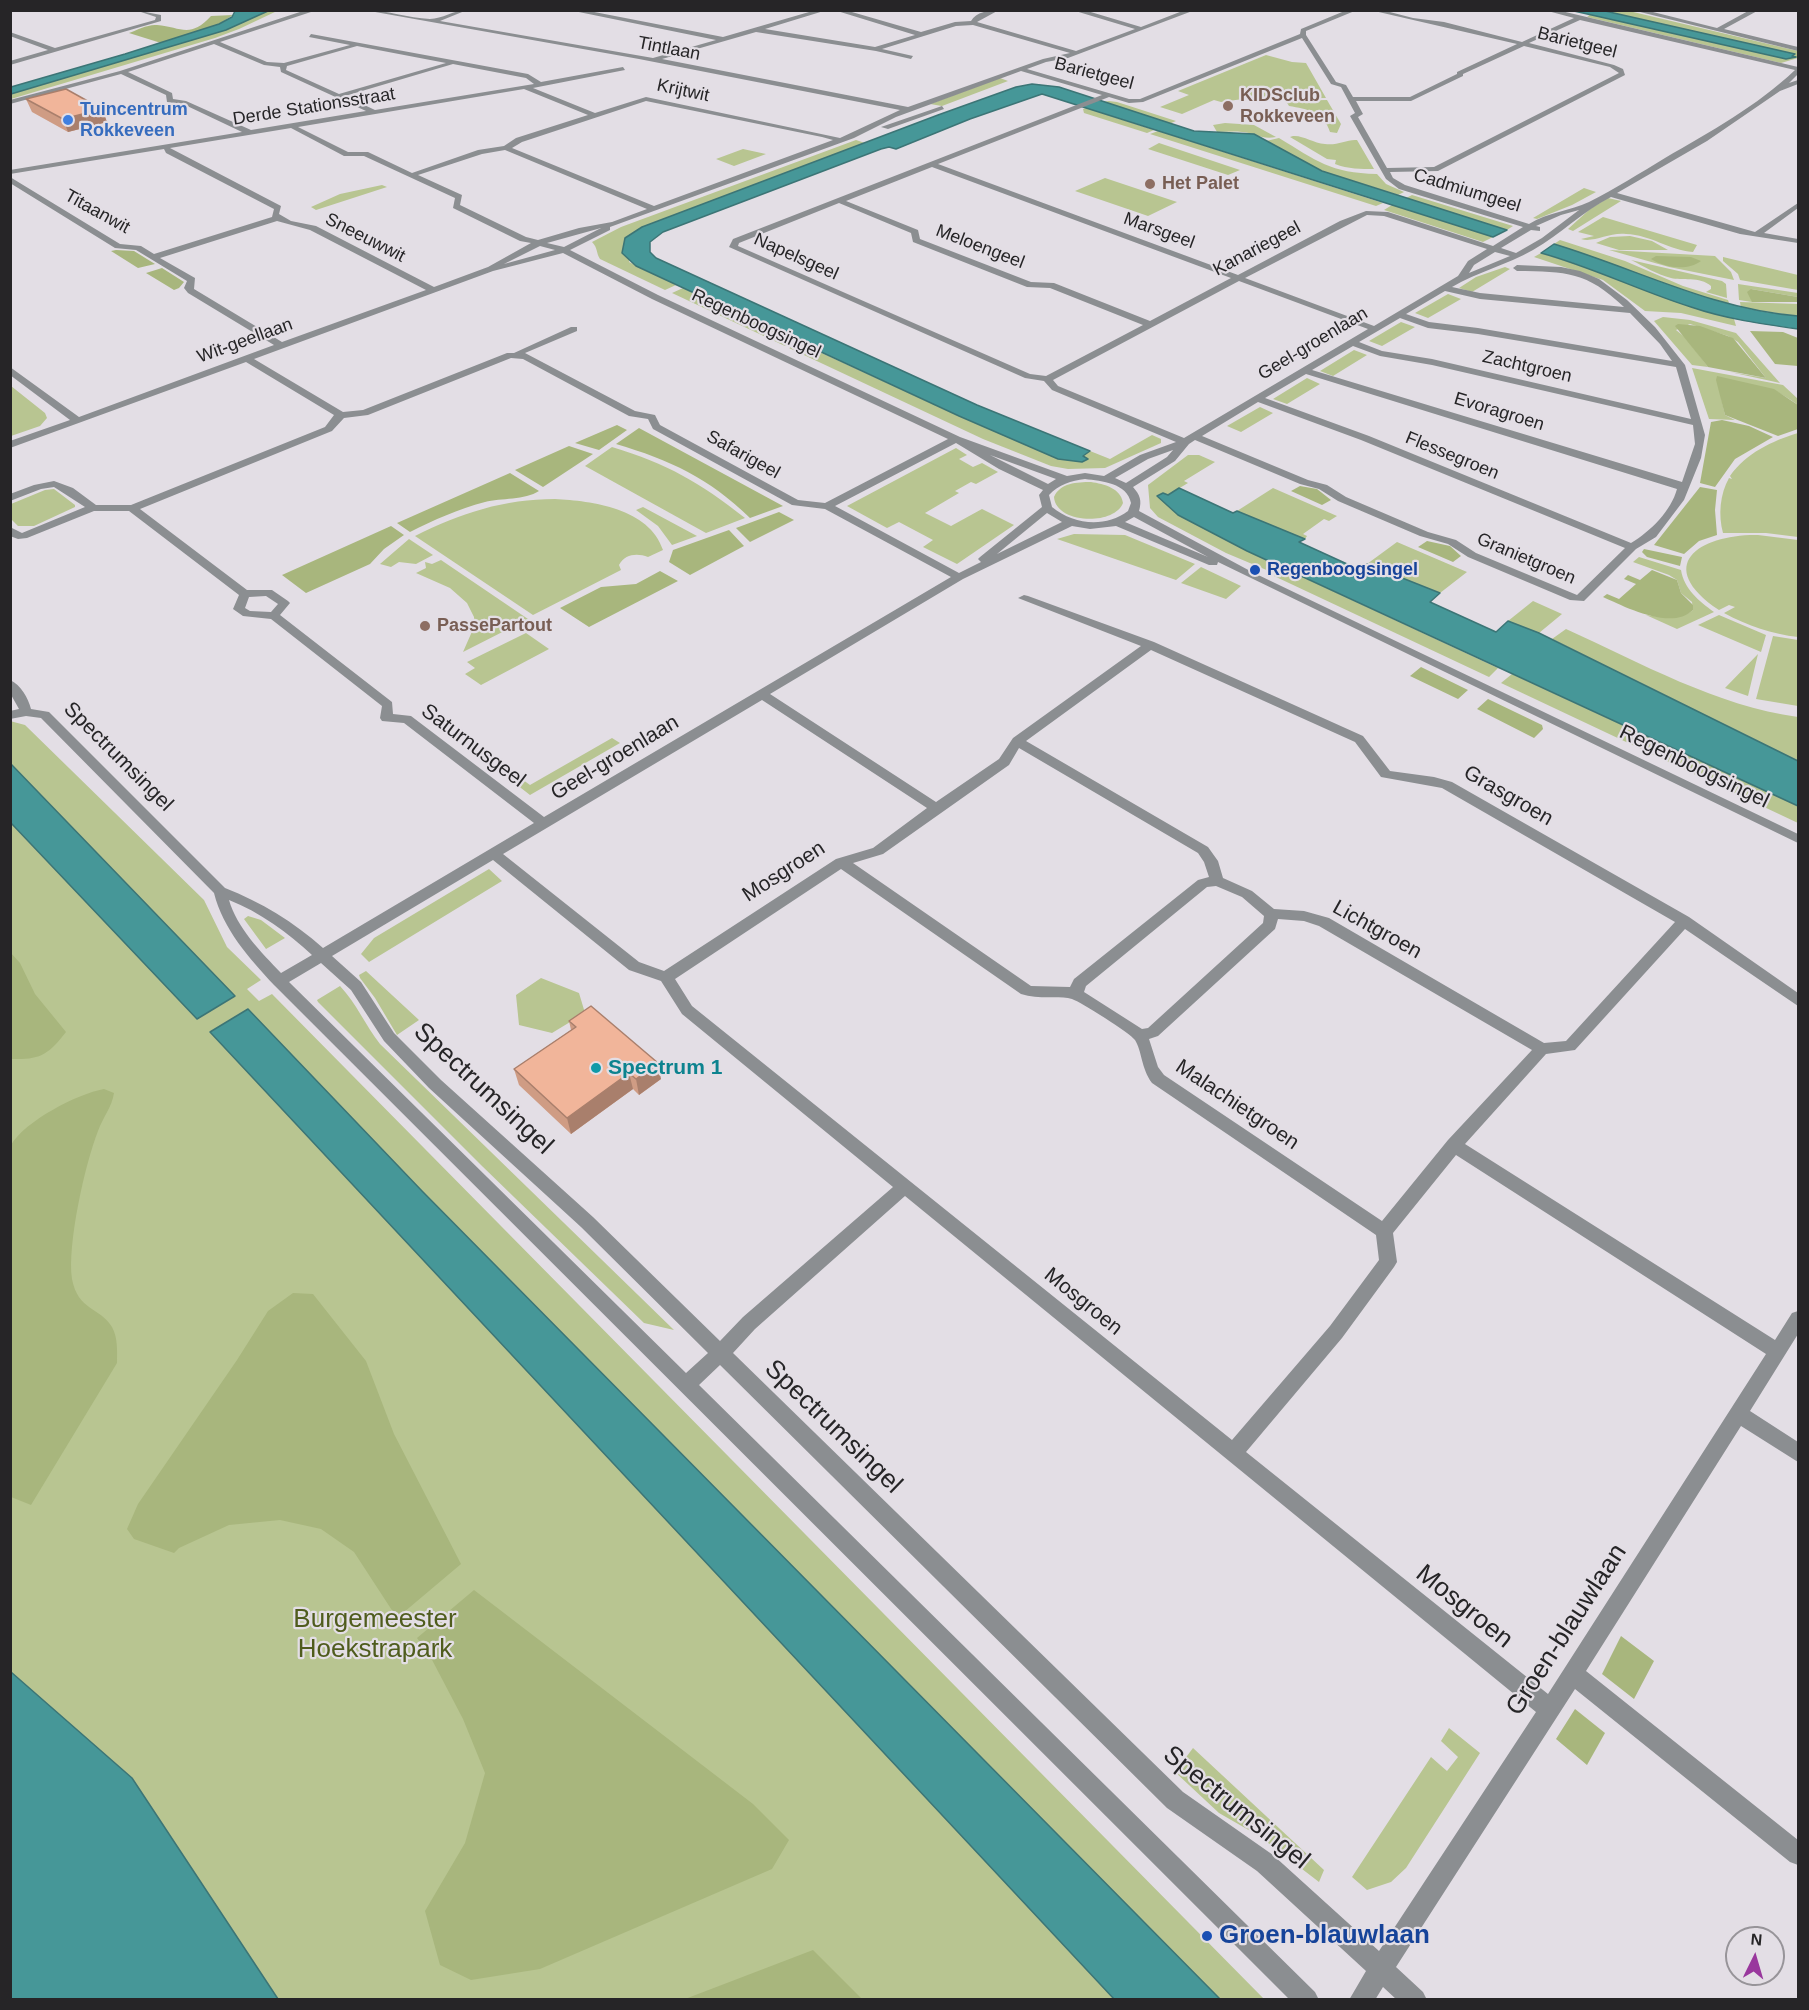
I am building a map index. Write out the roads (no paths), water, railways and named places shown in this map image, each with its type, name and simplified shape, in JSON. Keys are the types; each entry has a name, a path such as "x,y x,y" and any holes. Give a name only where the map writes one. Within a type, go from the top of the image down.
{"street":[{"path":"10,63 158,21 159,16 138,10"},
{"path":"255,29 299,10"},
{"path":"10,102 122,72 314,10"},
{"name":"Tintlaan","path":"367,10 653,60 927,114"},
{"name":"Tintlaan","path":"389,10 405,16"},
{"path":"434,21 464,10"},
{"path":"572,10 725,39"},
{"path":"653,60 824,10"},
{"path":"837,10 923,35"},
{"path":"973,23 976,18 996,10"},
{"path":"1075,10 1142,29"},
{"name":"Wit-geellaan","path":"861,132 881,120 907,110 1044,60 1076,54 1192,10"},
{"name":"Barietgeel","path":"1021,69 1129,101 1141,101 1303,35 1303,30 1354,10"},
{"name":"Barietgeel","path":"1373,10 1413,20 1444,24 1612,66 1622,70 1623,74 1435,169 1386,170"},
{"path":"1547,10 1798,70"},
{"path":"1635,10 1798,49"},
{"path":"1718,30 1756,10"},
{"path":"1351,99 1411,99 1461,75 1459,73 1579,18"},
{"path":"875,49 960,23 973,23 1076,54"},
{"path":"1727,27 1798,44"},
{"path":"757,30 875,49 908,59 922,53"},
{"path":"10,34 56,51"},
{"name":"Cadmiumgeel","path":"1303,35 1333,83 1344,86 1359,114 1354,116 1390,179 1402,187 1532,227"},
{"path":"311,36 528,76 540,85"},
{"path":"216,43 266,64 284,65 359,45"},
{"name":"Wit-geellaan","path":"1020,79 1061,63 1066,57"},
{"path":"338,96 455,63"},
{"path":"284,65 283,70 374,112"},
{"name":"Derde Stationsstraat","path":"10,172 540,85 623,69"},
{"name":"Geel-groenlaan","path":"1461,278 1472,263 1532,227 1558,213 1589,205 1704,139 1778,90 1798,70"},
{"path":"122,72 170,94 169,101 184,102 251,133"},
{"name":"Geel-groenlaan","path":"1778,90 1798,82"},
{"path":"526,87 592,114 592,116"},
{"name":"Napelsgeel","path":"1108,95 736,241 732,247 1028,376 1047,379 1055,387 1190,439"},
{"name":"Krijtwit","path":"412,175 481,152 506,148 519,140 646,99 840,140"},
{"name":"Wit-geellaan","path":"491,269 512,255 577,230 614,224 861,132 890,126 948,106"},
{"path":"294,126 347,154 365,154 412,175"},
{"path":"154,257 277,218 275,215 278,208 169,152 166,147"},
{"path":"506,148 654,209"},
{"name":"Marsgeel","path":"930,164 1375,329"},
{"name":"Regenboogsingel","path":"412,175 459,197 456,206 523,239 562,249 655,297 956,439 1003,467 1048,488"},
{"name":"Titaanwit","path":"10,178 121,247 138,248 192,280 188,288 191,291 281,346"},
{"path":"1610,194 1756,235 1798,241"},
{"name":"Meloengeel","path":"840,201 915,232 916,240 1030,285 1051,285 1150,324"},
{"name":"Geel-groenlaan","path":"1107,479 1144,457 1190,439 1461,278 1502,265 1514,255 1563,228 1589,205"},
{"path":"1756,235 1798,205"},
{"name":"Kanariegeel","path":"1047,379 1237,278 1366,213 1385,214 1494,249"},
{"name":"Sneeuwwit","path":"277,218 313,228 433,290"},
{"name":"Wit-geellaan","path":"10,445 491,269 526,262 562,249 598,234 614,224"},
{"path":"1532,227 1551,234"},
{"path":"1494,249 1514,255"},
{"name":"Granietgroen","path":"1190,439 1323,487 1342,499 1424,534 1452,542 1472,555 1580,599 1632,547 1652,535 1680,498 1683,487 1687,483 1701,436 1696,423 1698,420 1680,365 1642,317 1630,310 1619,297 1587,276 1571,270 1517,268"},
{"path":"1444,288 1480,296 1630,310"},
{"path":"1399,315 1428,325 1478,331 1680,365"},
{"path":"10,530 18,536 23,536 93,508 132,508 328,429 341,415 365,414 510,355 517,355 574,330"},
{"name":"Zachtgroen","path":"1352,343 1380,353 1432,362 1696,423"},
{"name":"Safarigeel","path":"517,355 525,356 632,414 652,417 656,427 796,503 827,506 959,577"},
{"path":"246,358 341,415"},
{"path":"10,370 77,420"},
{"name":"Evoragroen","path":"1305,371 1683,487"},
{"name":"Flessegroen","path":"1258,399 1365,438 1632,547"},
{"path":"827,506 956,439"},
{"name":"Regenboogsingel","path":"956,439 1065,479"},
{"name":"Geel-groenlaan","path":"1126,487 1171,459 1190,439"},
{"path":"1085,476 1107,479 1126,487 1135,496 1136,507 1133,512 1116,522 1094,525 1071,522 1056,516 1047,508 1044,495 1048,488 1065,479 1085,476"},
{"path":"10,498 45,484 56,483 63,484 93,508"},
{"path":"132,508 245,594 268,592 284,603 274,616 247,615 239,609 245,594"},
{"name":"Geel-groenlaan","path":"971,571 1047,508"},
{"name":"Regenboogsingel","path":"1133,512 1248,574 1798,839"},
{"name":"Geel-groenlaan","path":"279,981 323,957 959,577 1071,522"},
{"name":"Regenboogsingel","path":"1116,522 1184,553 1248,574"},
{"name":"Grasgroen","path":"1024,598 1150,645 1359,739 1386,774 1447,785 1684,921 1798,1000"},
{"name":"Saturnusgeel","path":"274,616 388,705 386,718 407,719 544,824"},
{"path":"763,695 936,808 1004,762 1017,741 1150,645"},
{"path":"10,684 22,699 26,712 10,716"},
{"name":"Spectrumsingel","path":"26,712 45,715 177,851 220,891 248,902 298,934 356,986 389,1037 435,1084 587,1222 1175,1800 1265,1863 1415,2000"},
{"path":"1017,741 1203,850 1211,861 1217,881"},
{"name":"Mosgroen","path":"936,808 878,851 841,862 666,977 687,1010 1550,1710"},
{"path":"494,854 634,966 666,977"},
{"path":"841,862 1026,990 1039,994 1076,993 1140,1036 1154,1032 1270,925 1271,914 1247,894 1217,881 1203,883 1079,983 1076,993"},
{"name":"Spectrumsingel","path":"220,891 226,914 257,957 279,981 1307,2000"},
{"name":"Lichtgroen","path":"1271,914 1304,916 1324,922 1542,1049"},
{"path":"1233,1453 1336,1332 1388,1262 1384,1231 1454,1145 1542,1049 1570,1046 1684,921"},
{"name":"Malachietgroen","path":"1140,1036 1149,1070 1158,1079 1384,1231"},
{"path":"1454,1145 1778,1352"},
{"path":"686,1385 749,1323 905,1186"},
{"name":"Groen-blauwlaan","path":"1361,2000 1550,1710 1798,1319"},
{"path":"1738,1413 1798,1453"},
{"path":"1573,1674 1798,1854"}],"water":[{"path":"235,11 268,11 226,30 11,94 11,87 219,24 232,17"},
{"path":"1574,11 1605,11 1795,54 1792,56 1796,57 1786,59"},
{"path":"1032,84 1059,87 1194,131 1254,134 1322,171 1507,230 1493,237 1042,94 970,119 896,149 889,147 881,149 663,232 650,242 650,252 656,258 977,405 1090,451 1083,456 1088,459 1082,462 1058,459 959,416 636,266 622,253 625,238 642,227 938,115 1016,87"},
{"path":"1554,244 1704,297 1766,312 1798,316 1798,329 1717,315 1541,253"},
{"path":"1179,488 1233,513 1237,511 1305,539 1299,542 1358,569 1367,564 1440,593 1430,602 1496,632 1508,621 1539,633 1798,761 1798,806 1247,551 1178,515 1157,496 1163,493 1168,495"},
{"path":"11,764 235,996 197,1019 11,823"},
{"path":"248,1009 422,1191 1220,1999 1114,1999 210,1032"},
{"path":"11,1672 132,1778 278,1999 11,1999"}],"place":[{"name":"KIDSclub Rokkeveen","path":"1228,106"},
{"name":"Tuincentrum Rokkeveen","path":"68,120"},
{"name":"Het Palet","path":"1150,184"},
{"name":"Regenboogsingel","path":"1255,570"},
{"name":"PassePartout","path":"425,626"},
{"name":"Spectrum 1","path":"596,1068"},
{"name":"Groen-blauwlaan","path":"1207,1936"}],"park label":[{"name":"Burgemeester Hoekstrapark","path":"375,1635"}]}
